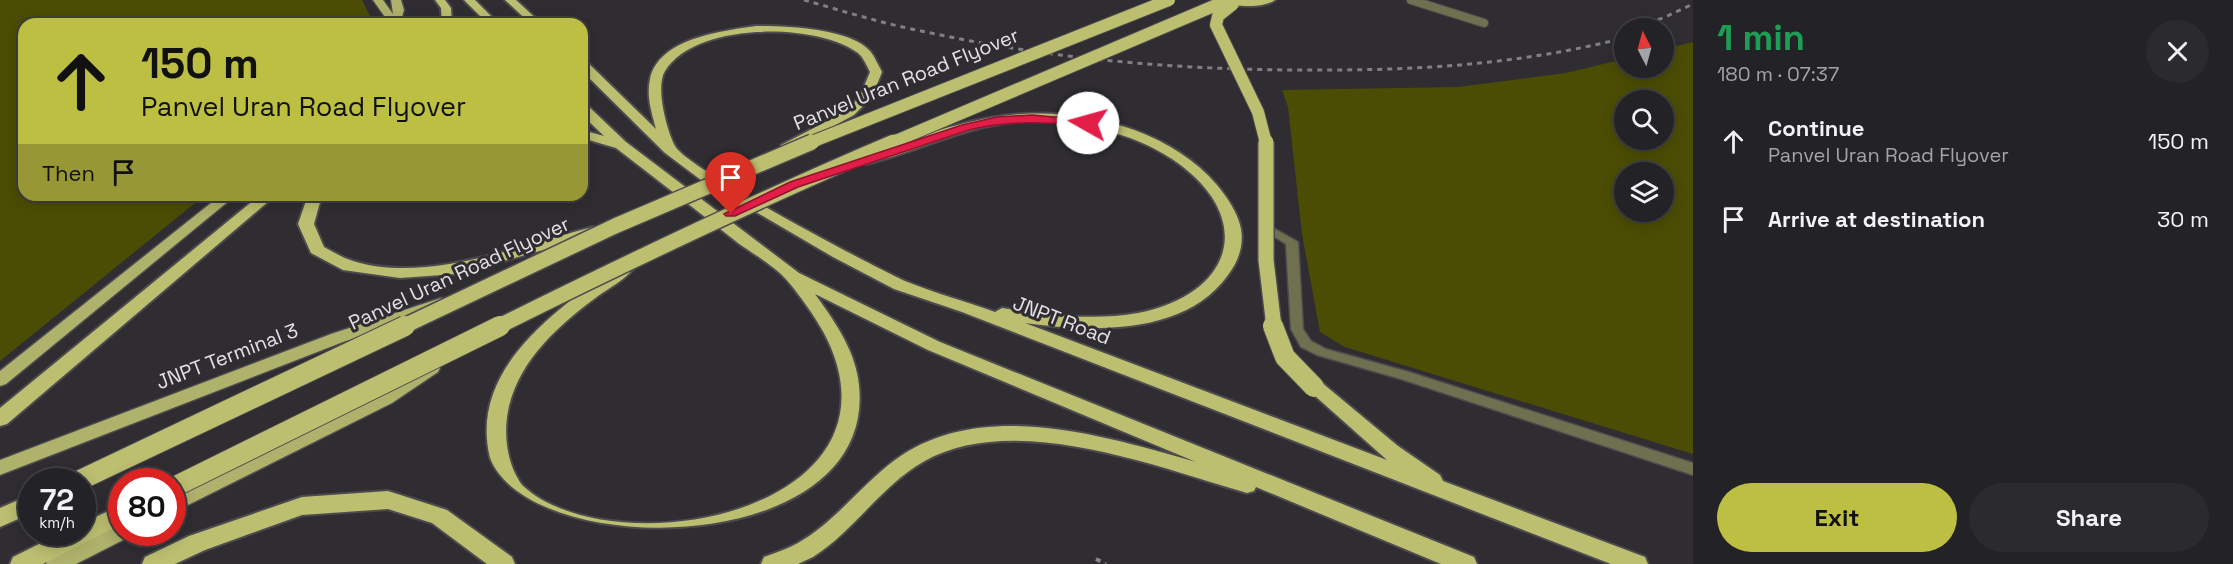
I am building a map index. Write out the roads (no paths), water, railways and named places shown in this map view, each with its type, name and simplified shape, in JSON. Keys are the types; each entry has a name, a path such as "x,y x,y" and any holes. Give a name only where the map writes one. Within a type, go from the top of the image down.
{"highway":[{"path":"440,0 446,8 447,18"},
{"path":"469,0 488,18"},
{"path":"510,0 530,18"},
{"name":"Panvel Uran Road Flyover","path":"96,472 615,226 761,162 1169,0"},
{"path":"186,481 646,253 794,184 1228,0 1258,3 1270,0"},
{"path":"1239,0 1218,16 1216,25 1265,132 1268,155 1268,295 1272,324 1285,356 1314,387 1391,452 1456,497 1637,564"},
{"path":"670,150 656,100 655,82 660,67 674,53 699,40 750,28 783,28 818,32 846,40 866,53 875,67 876,82 865,98 843,115 761,162"},
{"name":"JNPT Road","path":"588,69 670,150 706,177 839,254 900,285 969,308 1456,497"},
{"path":"588,114 621,145 793,276 934,346 1460,561"},
{"path":"794,184 966,127 997,120 1070,120 1105,126 1138,138 1193,168 1213,188 1227,209 1234,232 1232,256 1218,279 1193,301 1150,316 1102,323 1047,321 969,308"},
{"path":"588,136 621,145"},
{"path":"0,419 262,201"},
{"path":"313,201 306,224 317,250 349,266 400,273 456,269 615,226"},
{"path":"646,253 563,314 525,354 505,387 495,429 500,470 523,503 555,528 608,545 673,547 735,533 791,504 834,460 849,417 849,377 836,338 793,276"},
{"path":"772,564 808,549 917,456 967,436 1029,433 1106,446 1315,503"},
{"path":"153,564 197,543 302,506 388,500 439,516 504,564"},
{"path":"0,518 18,510"},
{"path":"21,564 108,521"}],"main road":[{"path":"378,0 394,18"},
{"path":"396,0 398,18"},
{"path":"0,380 222,201"},
{"name":"JNPT Terminal 3","path":"0,468 337,338 472,292"},
{"path":"186,498 386,398 500,325"},
{"path":"56,564 108,538"}],"street":[{"path":"1268,228 1292,242 1297,329 1306,344 1322,352 1404,375 1693,469"}],"lane":[{"path":"1410,0 1484,24"}],"railway":[{"path":"804,0 915,30 1029,51 1128,62 1228,69 1403,69 1514,59 1614,40"},
{"path":"1663,18 1693,4"}]}
